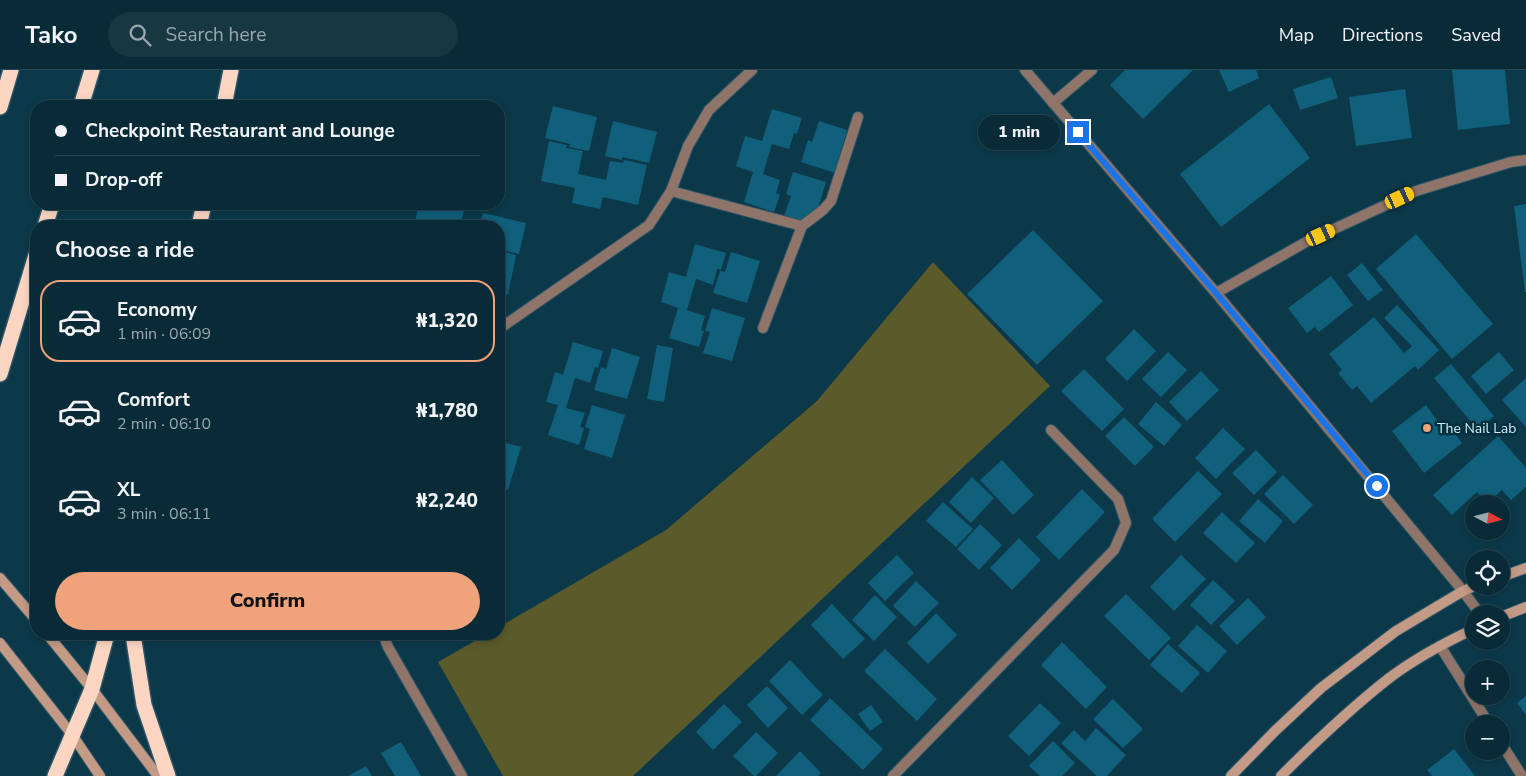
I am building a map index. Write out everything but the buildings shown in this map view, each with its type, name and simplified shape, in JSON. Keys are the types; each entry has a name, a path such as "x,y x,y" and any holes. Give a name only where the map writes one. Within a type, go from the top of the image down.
{"highway":[{"path":"0,107 11,70"},
{"path":"83,100 92,70"},
{"path":"225,100 231,70"},
{"path":"0,374 30,274"},
{"path":"55,776 92,689 105,640"},
{"path":"134,640 144,705 168,776"}],"main road":[{"path":"1510,574 1526,568"},
{"path":"0,578 30,612"},
{"path":"1231,776 1321,688 1396,631 1463,591"},
{"path":"1510,613 1526,607"},
{"path":"1281,776 1340,718 1390,678 1440,646 1465,634"},
{"path":"52,640 158,776"},
{"path":"0,643 73,736 100,776"}],"street":[{"path":"505,325 648,224 671,191 688,146 709,110 752,70"},
{"path":"1025,70 1216,293 1473,605"},
{"path":"1053,103 1092,70"},
{"path":"763,328 802,226 823,210 831,201 858,117"},
{"path":"1216,293 1306,242 1416,191 1511,162 1526,160"},
{"path":"671,191 802,226"},
{"path":"893,776 1114,550 1126,523 1118,499 1051,430"},
{"path":"385,640 462,776"},
{"path":"1440,646 1483,715"},
{"path":"1510,757 1522,776"}],"shaded area":[{"path":"933,262 1050,386 633,776 503,776 438,662 476,640 505,640 505,624 666,530 817,401"}],"place":[{"name":"The Nail Lab","path":"1427,428"}],"route":[{"path":"1078,132 1216,293 1377,486"}]}
